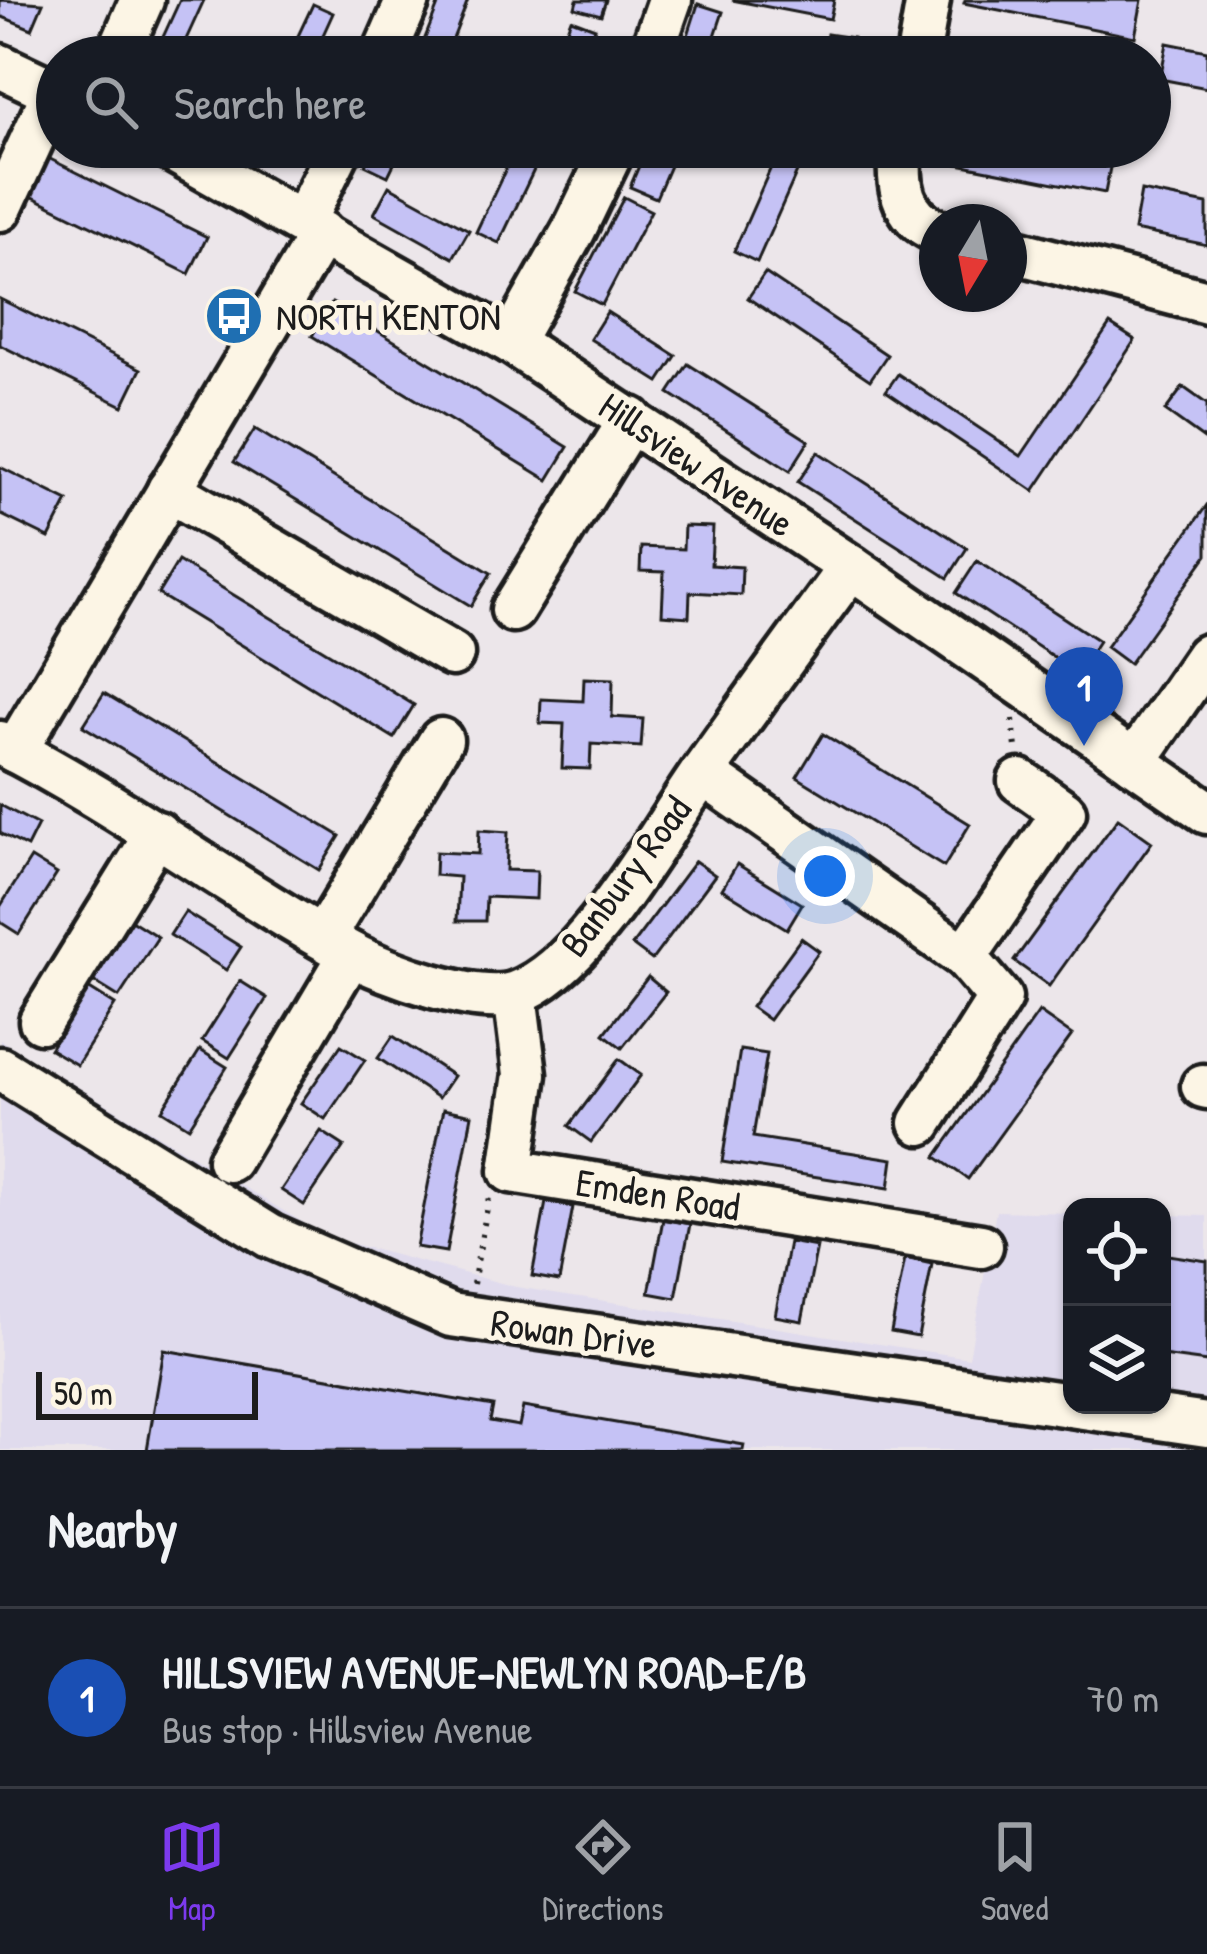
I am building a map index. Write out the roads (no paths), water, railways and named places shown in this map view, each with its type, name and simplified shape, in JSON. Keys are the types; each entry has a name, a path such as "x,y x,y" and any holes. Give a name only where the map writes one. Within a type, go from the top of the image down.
{"street":[{"path":"126,36 142,0"},
{"path":"392,36 408,0"},
{"path":"657,36 670,0"},
{"path":"922,36 928,0"},
{"path":"0,66 36,84"},
{"path":"0,209 36,133"},
{"name":"Hillsview Avenue","path":"204,168 511,342 631,419 1207,812"},
{"path":"333,168 312,228 169,490 8,747 338,945 402,976 458,993 515,994"},
{"path":"511,342 604,168"},
{"path":"898,168 897,180 907,208 919,217"},
{"path":"1027,255 1207,302"},
{"path":"513,610 631,419"},
{"path":"169,490 452,654"},
{"name":"Banbury Road","path":"515,994 569,958 627,886 702,772 851,567"},
{"path":"1134,762 1207,656"},
{"path":"229,1160 441,740"},
{"path":"702,772 965,957 1000,998 921,1123"},
{"path":"965,957 1064,812 1020,781"},
{"path":"41,1021 157,833"},
{"name":"Emden Road","path":"515,994 525,1073 511,1171 981,1246"},
{"name":"Rowan Drive","path":"0,1069 270,1236 451,1315 1207,1425"}],"place":[{"name":"NORTH KENTON","path":"234,316"},
{"name":"HILLSVIEW AVENUE-NEWLYN ROAD-E/B","path":"1084,746"}]}
